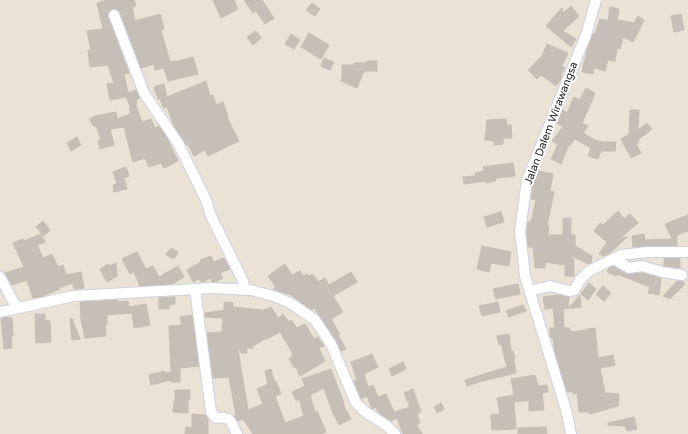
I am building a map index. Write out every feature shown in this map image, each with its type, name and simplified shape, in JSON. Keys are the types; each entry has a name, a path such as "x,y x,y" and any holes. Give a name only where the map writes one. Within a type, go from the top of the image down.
{"street":[{"name":"Jalan Dalem Wirawangsa","path":"571,434 567,413 525,276 520,230 527,180 586,36 596,0"},
{"path":"114,15 148,102 169,128 178,143 206,200 211,216 246,290"},
{"path":"530,291 550,286 569,291 575,290 579,281 589,271 621,255 636,252 688,252"},
{"path":"614,259 630,268 642,266 662,272 682,275"},
{"path":"0,276 14,303 19,308"},
{"path":"0,312 73,296 220,288 246,290 276,296 290,303 315,320 331,344 356,403 364,411 396,434"},
{"path":"196,289 211,412 216,418 228,418 237,434"}],"building":[{"path":"107,0 134,0 136,6 132,7 135,21 160,14 164,29 161,30 170,62 193,57 198,74 168,81 164,68 155,70 154,64 141,68 120,12 115,9 109,11 108,17 129,73 124,74 128,93 136,90 140,98 137,99 136,106 142,122 151,119 155,128 159,126 166,136 178,161 164,168 161,163 149,167 145,158 133,162 124,127 110,129 114,145 100,149 98,141 101,140 96,126 94,127 89,119 95,116 116,112 117,119 130,114 130,107 126,97 110,100 107,84 114,83 108,65 90,67 88,50 91,50 87,31 103,29 97,3"},
{"path":"213,0 234,0 238,9 221,18"},
{"path":"244,0 262,0 274,18 265,24 256,11 253,13"},
{"path":"312,3 320,9 315,16 306,10"},
{"path":"571,6 579,16 563,31 576,39 571,47 546,26 562,8 563,13"},
{"path":"610,7 619,9 617,20 634,23 638,16 644,20 633,42 623,37 620,49 617,48 615,61 608,60 605,71 594,68 593,74 582,72 584,62 585,60 587,61 585,59 587,50 593,34 595,34 600,19 608,21"},
{"path":"681,14 684,30 674,32 671,16"},
{"path":"256,31 261,38 253,45 247,37"},
{"path":"309,33 329,45 321,59 301,47"},
{"path":"291,34 300,40 294,49 285,44"},
{"path":"547,44 568,53 562,66 565,68 561,75 561,79 556,86 541,75 537,79 528,70 542,56"},
{"path":"324,58 334,62 330,70 321,66"},
{"path":"367,61 377,61 377,71 364,71 357,88 341,81 342,65 367,63"},
{"path":"206,81 210,96 213,95 216,105 223,102 227,117 239,141 208,156 205,150 194,156 188,144 186,145 174,126 167,107 164,108 160,99 158,99 154,87 164,84 167,97"},
{"path":"586,88 595,93 582,123 588,126 583,133 595,140 603,142 616,142 615,151 601,151 598,159 588,156 591,148 575,139 568,147 561,164 551,159 558,144 552,141 563,127 557,123 563,110 567,113 574,97 580,100"},
{"path":"630,110 639,110 638,130 647,123 652,129 638,140 639,142 636,144 641,153 631,158 621,139 629,134"},
{"path":"506,119 507,125 511,125 512,138 503,138 503,144 494,145 494,141 485,140 487,120"},
{"path":"77,137 81,145 71,151 67,143"},
{"path":"513,163 515,176 496,178 495,181 486,183 486,181 464,184 463,177 475,176 475,173 484,171 483,167"},
{"path":"126,167 129,176 124,178 127,189 114,192 113,185 117,183 113,172"},
{"path":"538,171 553,174 550,191 554,192 547,226 549,226 548,235 563,235 563,219 571,218 571,235 575,235 575,246 592,256 591,263 589,264 569,255 574,260 574,276 565,276 565,265 545,262 545,268 535,268 533,247 528,247 527,231 528,222 531,222 536,200 531,199 534,179"},
{"path":"618,211 624,219 630,214 638,223 620,238 627,237 610,253 604,256 599,254 607,242 594,231 600,223 603,225"},
{"path":"501,212 504,222 487,227 484,217"},
{"path":"688,215 688,231 677,235 677,246 633,247 632,236 644,234 645,240 672,239 665,224"},
{"path":"43,221 50,230 44,236 36,227"},
{"path":"41,234 45,242 37,245 43,258 52,254 58,267 63,265 66,275 81,272 84,288 74,289 73,283 59,288 60,289 45,296 33,298 27,280 12,285 5,273 24,267 13,243 23,239 24,241"},
{"path":"482,246 511,252 509,266 491,263 489,272 477,269"},
{"path":"171,248 178,252 174,259 166,255"},
{"path":"137,252 146,269 153,266 159,277 178,266 184,277 172,284 140,286 134,272 130,274 122,259"},
{"path":"211,256 214,262 224,258 230,269 220,273 223,278 215,282 212,282 211,278 203,282 199,279 193,282 187,270 201,262 200,260"},
{"path":"664,258 680,258 680,268 664,266"},
{"path":"116,263 117,276 107,282 100,269 108,264 109,266"},
{"path":"285,264 292,275 300,271 303,276 313,274 318,282 325,278 329,285 351,272 357,282 333,296 343,312 331,319 340,334 338,335 346,349 341,351 336,340 314,308 312,310 291,295 273,289 276,287 268,276"},
{"path":"613,266 626,274 642,273 661,278 659,295 648,293 650,287 617,274 616,276 607,272 609,268"},
{"path":"677,281 682,281 685,284 670,299 663,296"},
{"path":"589,283 596,289 588,300 581,294"},
{"path":"518,284 520,294 496,299 493,289"},
{"path":"603,286 611,293 604,301 596,294"},
{"path":"558,295 569,297 568,308 563,309 564,328 570,328 570,332 595,328 598,358 613,355 615,365 600,368 605,393 619,394 618,406 590,414 589,412 579,412 577,393 573,394 573,391 567,392 555,352 553,338 550,337 550,328 555,328 553,308 545,309 543,297"},
{"path":"580,295 581,307 569,308"},
{"path":"175,297 175,304 169,305 169,309 159,309 159,298"},
{"path":"117,300 117,302 128,301 129,307 146,304 150,325 134,328 132,313 107,315 107,325 105,325 106,336 85,338 81,320 80,302"},
{"path":"224,302 233,303 233,307 263,310 271,307 278,318 283,314 289,322 291,320 297,328 305,324 314,339 318,337 324,346 319,348 325,361 300,376 296,367 294,368 289,358 292,358 292,352 280,332 253,346 253,348 247,348 247,353 241,353 240,350 238,350 248,410 263,404 257,389 268,384 265,371 271,369 274,381 276,381 281,394 275,396 285,423 304,416 299,399 296,401 292,392 305,386 302,379 331,369 344,403 343,404 351,419 339,425 332,411 324,388 310,395 315,412 317,411 326,432 321,434 253,434 243,419 238,421 234,416 236,415 229,377 213,378 207,333 222,332 223,318 205,317 205,313 224,310"},
{"path":"498,302 500,312 482,316 479,306"},
{"path":"523,305 526,311 509,317 506,311"},
{"path":"35,314 45,314 45,321 50,320 51,342 36,343"},
{"path":"192,315 199,366 180,368 180,382 171,382 171,380 151,385 149,375 164,371 164,373 171,371 169,326 182,325 180,317"},
{"path":"1,318 12,318 12,348 4,349"},
{"path":"72,318 80,339 72,340 70,319"},
{"path":"509,334 511,351 513,351 515,358 516,373 467,386 465,380 507,367 501,344 499,345 497,336"},
{"path":"372,354 378,367 364,374 368,387 373,385 378,397 386,394 394,412 410,407 404,393 413,389 421,412 417,414 420,423 417,425 422,434 403,434 397,418 390,421 378,412 376,407 372,409 367,396 361,399 354,381 357,380 351,362"},
{"path":"403,362 406,369 392,376 389,369"},
{"path":"535,375 538,386 547,385 548,392 542,393 544,410 529,411 529,400 514,402 516,429 492,430 491,415 500,414 497,398 514,395 511,379"},
{"path":"175,390 190,390 190,399 188,399 188,413 173,412"},
{"path":"441,403 444,409 437,413 434,407"},
{"path":"192,414 205,415 208,419 208,434 185,434 186,427 192,428"},
{"path":"634,417 637,429 627,431 625,426 608,425 608,423"},
{"path":"546,427 547,434 518,434 518,428"}]}
